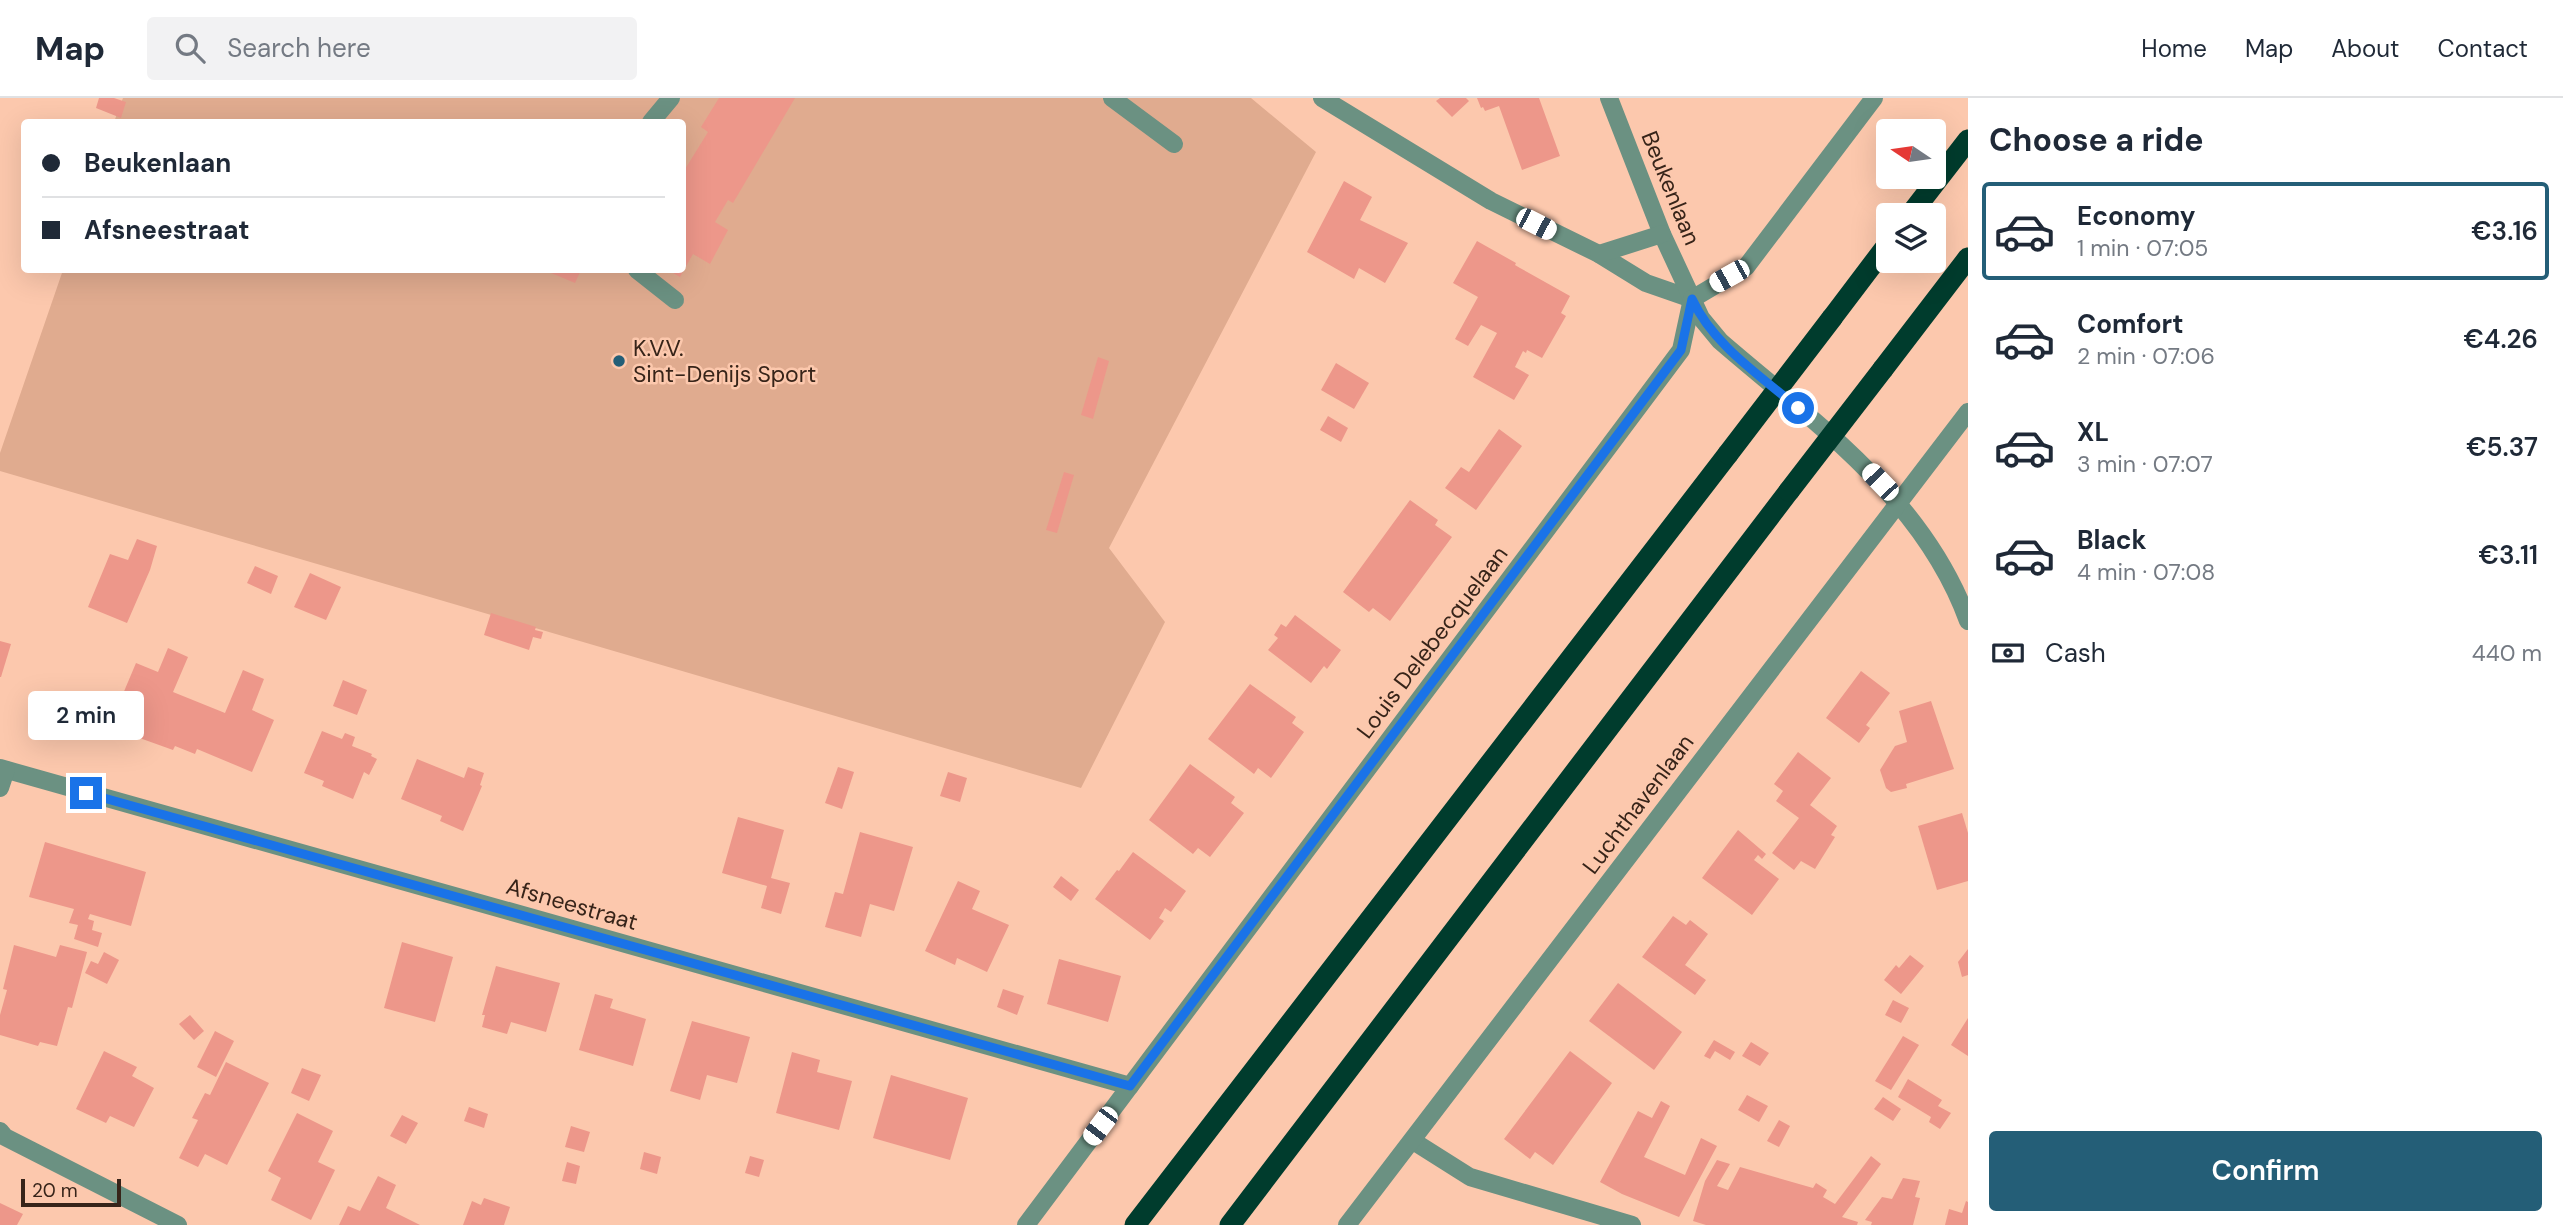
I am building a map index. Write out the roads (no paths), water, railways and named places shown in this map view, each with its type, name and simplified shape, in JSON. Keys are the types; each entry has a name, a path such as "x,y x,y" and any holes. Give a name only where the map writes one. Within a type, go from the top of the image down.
{"highway":[{"path":"1919,203 1968,140"},
{"path":"1230,1225 1968,258"},
{"path":"1136,1225 1876,260"}],"street":[{"path":"654,119 671,98"},
{"path":"1112,98 1174,144"},
{"path":"1322,98 1491,201 1599,254 1646,283 1692,299 1746,267 1874,98"},
{"name":"Beukenlaan","path":"1609,98 1662,234 1701,318 1720,341 1862,463 1899,502 1956,588 1968,621"},
{"path":"1599,254 1662,234"},
{"path":"641,273 675,300"},
{"name":"Louis Delebecquelaan","path":"1026,1225 1681,350 1692,299"},
{"name":"Luchthavenlaan","path":"1347,1225 1968,412"},
{"name":"Afsneestraat","path":"2,775 1130,1086"},
{"path":"0,1131 178,1225"},
{"path":"1413,1142 1470,1177 1632,1225"}],"place":[{"name":"K.V.V. Sint-Denijs Sport","path":"619,361"}]}
